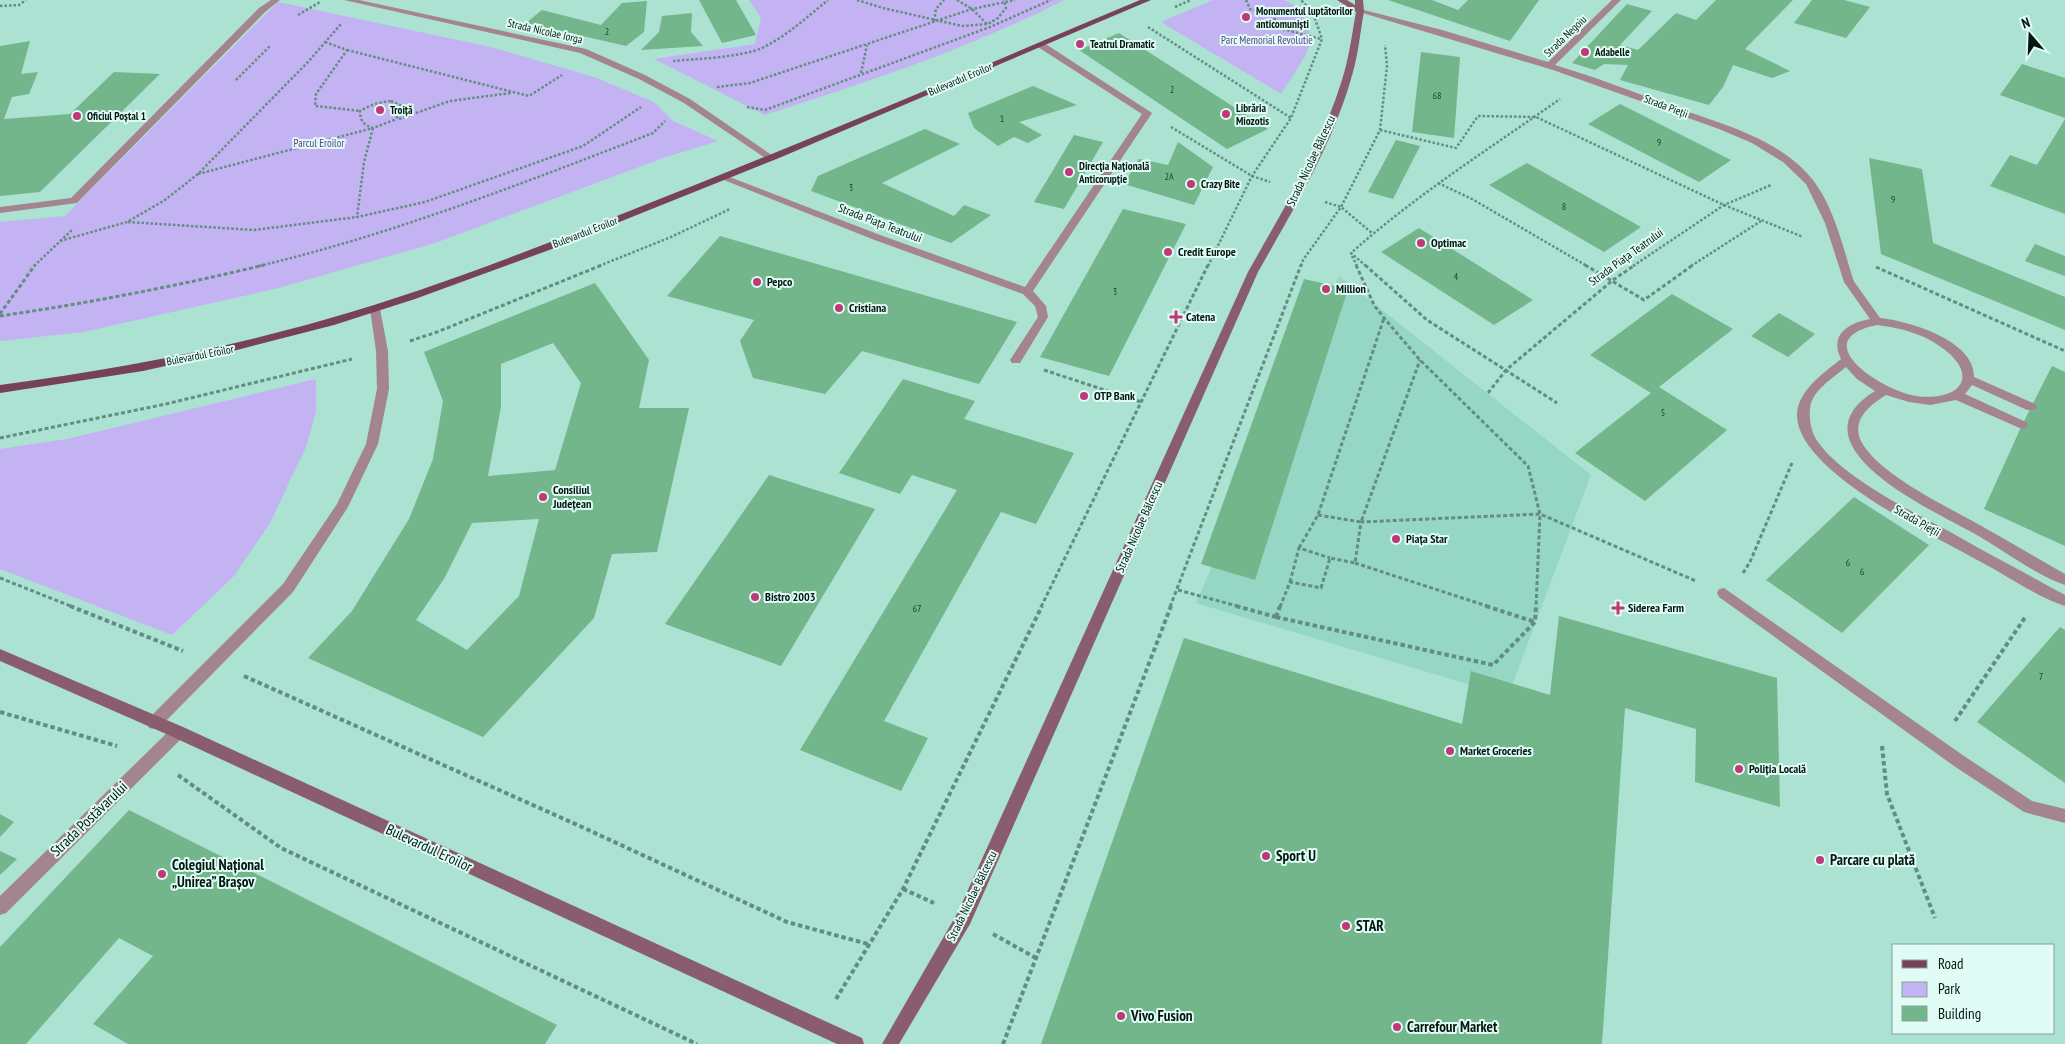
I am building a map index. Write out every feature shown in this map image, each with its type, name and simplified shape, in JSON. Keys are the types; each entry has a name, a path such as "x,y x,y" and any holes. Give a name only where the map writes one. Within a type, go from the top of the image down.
{"main road":[{"name":"Bulevardul Eroilor","path":"0,389 55,382 225,351 375,309 485,271 724,178 1147,0"}],"street":[{"path":"0,210 74,201 262,10 276,0"},
{"name":"Strada Nicolae Iorga","path":"348,0 582,51 642,77 697,108 771,158"},
{"path":"1341,0 1360,5"},
{"name":"Strada Negoiu","path":"1549,66 1617,0"},
{"name":"Strada Pieții","path":"1360,5 1624,91 1748,137 1776,152 1800,172 1816,190 1825,210 1849,282 1877,321"},
{"name":"Strada Nicolae Bălcescu","path":"890,1044 964,918 1253,272 1298,192 1323,142 1347,78 1360,5"},
{"path":"1027,292 1147,113 1041,45"},
{"name":"Strada Piața Teatrului","path":"724,178 876,238 1027,292 1040,303 1043,309 1043,317 1016,360"},
{"path":"154,723 288,588 342,507 372,444 383,389 382,351 375,309"},
{"path":"1877,321 1897,323 1919,329 1939,339 1955,352 1966,366 1969,379 1966,388 1958,396 1944,401 1926,402 1905,398 1884,390 1861,376 1847,360 1842,348 1843,337 1850,329 1861,323 1877,321"},
{"name":"Strada Pieții","path":"1847,360 1812,391 1804,407 1804,421 1810,440 1831,463 1853,481 1894,508 2065,601"},
{"path":"1969,379 2031,407"},
{"name":"Strada Pieții","path":"1884,390 1869,399 1857,412 1852,425 1855,440 1863,454 1884,473 1922,497 2065,580"},
{"path":"1958,396 2022,426"},
{"path":"1724,593 1990,782 2029,807 2065,816"},
{"name":"Bulevardul Eroilor","path":"0,656 178,732 856,1044"},
{"name":"Strada Postăvarului","path":"0,907 178,732"}],"path":[{"path":"0,6 19,5 26,0"},
{"path":"671,61 718,57 760,49 788,33 828,0"},
{"path":"857,0 888,10 950,25 989,26 1001,18 1006,8 1005,1"},
{"path":"934,21 936,9 944,0"},
{"path":"957,0 972,9 989,26"},
{"path":"713,87 750,84 843,50 867,45 934,21 972,9 1015,0"},
{"path":"747,106 765,110 989,26 1051,0"},
{"path":"1246,0 1250,9 1268,13 1276,20 1275,27 1322,39"},
{"path":"819,1026 903,889 1252,176 1291,118 1322,39 1313,13 1301,0"},
{"path":"60,241 127,222 166,200 198,174 308,62 344,21"},
{"path":"1148,27 1291,118"},
{"path":"1003,1044 1303,260 1341,208 1380,130 1387,66 1385,36"},
{"path":"325,42 347,50 529,96 565,73 556,70"},
{"path":"861,74 867,45"},
{"path":"347,50 316,94 315,106 360,111 374,104 395,101 405,111 398,119"},
{"path":"198,174 373,128 450,101 514,93"},
{"path":"1350,253 1372,233 1437,182 1565,96"},
{"path":"127,222 254,230 356,217 425,202 583,146 636,112 645,102"},
{"path":"0,316 80,304 197,281 303,256 467,204 653,132 667,119 697,108"},
{"path":"360,111 360,118 365,125 373,128"},
{"path":"1147,113 1252,176"},
{"path":"1380,130 1456,148 1478,116 1536,117 1724,205 1838,250 2065,351"},
{"path":"356,217 364,162 373,128"},
{"name":"Strada Piața Teatrului","path":"1488,393 1506,370 1613,280 1724,205 1800,172"},
{"path":"1437,182 1472,199 1613,280 1644,300 1723,244 1761,221"},
{"path":"1341,208 1372,233"},
{"path":"1178,590 1276,617 1493,665 1535,622 1540,514 1528,466 1420,360 1384,318 1374,305 1350,253"},
{"path":"1350,253 1427,320 1557,403"},
{"path":"1276,617 1290,582 1299,548 1318,515 1384,318"},
{"path":"1016,360 1141,402"},
{"path":"1355,563 1361,522 1420,360"},
{"path":"1750,562 1794,458"},
{"path":"1318,515 1361,522 1540,514 1724,593"},
{"path":"1299,548 1330,558 1355,563 1535,622"},
{"path":"1290,582 1321,588 1330,558"},
{"path":"0,578 213,663 582,827 786,922 868,944"},
{"path":"1953,724 1970,696 2044,591"},
{"path":"0,712 154,757 281,848 697,1044"},
{"path":"1882,741 1887,794 1935,918"}],"shaded area":[{"name":"Piața Star","path":"1339,276 1591,475 1508,696 1196,603"}],"green space":[{"path":"749,0 1064,0 992,34 917,64 765,115 654,59 755,44 761,18"},
{"name":"Parc Memorial Revolutie","path":"1213,0 1284,0 1296,7 1300,12 1309,32 1309,46 1301,63 1281,94 1161,22"},
{"name":"Parcul Eroilor","path":"278,2 491,47 594,77 654,102 673,121 718,141 666,157 435,243 279,288 83,332 0,341 0,222 65,216"},
{"path":"316,379 316,412 306,447 270,523 234,576 172,635 0,569 0,449 67,439"}],"building":[{"path":"699,0 736,0 756,35 722,43"},
{"path":"1388,0 1432,0 1458,10 1468,0 1539,0 1510,41"},
{"path":"1716,0 1793,0 1745,49 1790,71 1772,78 1733,65 1723,87 1709,105 1620,80 1628,65 1604,64 1595,70 1572,63 1627,4 1652,11 1620,45 1638,50 1676,13 1696,20"},
{"path":"1812,0 1844,0 1870,7 1846,38 1794,23"},
{"path":"647,1 644,32 626,46 526,23 542,10 601,25 622,3"},
{"path":"692,13 691,32 703,46 641,50 659,32 662,16"},
{"path":"1119,33 1268,129 1227,149 1079,50"},
{"name":"Oficiul Poștal 1","path":"30,41 21,74 38,72 29,94 12,97 4,119 70,114 114,72 160,74 40,192 0,196 0,46"},
{"path":"1421,52 1460,57 1454,138 1412,132"},
{"path":"2022,64 2065,78 2065,118 2000,95"},
{"path":"1033,86 1077,105 1019,122 1042,135 1028,143 1014,137 998,146 974,128 968,113"},
{"path":"1620,104 1731,160 1699,182 1588,124"},
{"path":"2065,119 2065,214 1990,186 2010,155 2037,165"},
{"path":"925,129 960,144 882,183 954,216 964,205 991,215 951,243 811,191 818,176"},
{"name":"Direcţia Naţională Anticorupţie","path":"1074,135 1103,142 1064,209 1034,202"},
{"path":"1396,140 1420,146 1393,199 1368,192"},
{"path":"1178,142 1213,167 1194,205 1124,184 1139,159 1168,165"},
{"path":"1869,158 1922,169 1933,243 2065,297 2065,330 1881,254"},
{"path":"1527,163 1641,227 1604,252 1489,185"},
{"path":"1123,209 1186,224 1109,376 1040,357"},
{"path":"1419,228 1533,300 1494,325 1381,252"},
{"name":"Cristiana","path":"720,236 1017,322 979,384 862,351 825,394 753,378 740,341 754,320 667,296"},
{"path":"2035,244 2065,256 2065,276 2025,261"},
{"path":"1304,279 1348,289 1255,580 1201,564"},
{"name":"Consiliul Județean","path":"595,283 649,360 639,408 689,408 657,552 612,554 594,618 483,737 308,658 352,611 409,519 433,459 443,401 424,352","holes":["553,343 581,383 555,470 488,476 501,407 501,364","539,519 519,596 467,650 416,620 444,579 472,523"]},
{"path":"1672,294 1733,329 1659,387 1727,430 1645,501 1575,453 1651,393 1590,355"},
{"path":"1779,313 1815,334 1788,357 1751,336"},
{"path":"2052,366 2065,372 2065,546 1984,509 2022,425"},
{"path":"903,379 975,401 964,419 1074,453 1036,524 1001,512 884,721 928,738 901,791 800,750 957,490 912,475 900,494 839,473"},
{"path":"769,475 875,509 781,666 665,624"},
{"path":"1854,497 1929,545 1842,633 1766,580"},
{"name":"STAR","path":"1559,616 1777,678 1780,807 1695,782 1696,729 1625,708 1602,1044 1041,1044 1184,638 1462,724 1471,671 1550,695"},
{"path":"2060,627 2065,630 2065,783 1977,722"},
{"name":"Colegiul Național „Unirea” Brașov","path":"129,810 557,1025 545,1044 128,1044 93,1024 153,956 119,938 26,1044 0,1044 0,947"},
{"path":"0,814 14,822 0,837"},
{"path":"0,851 17,859 0,875"}],"place":[{"name":"Monumentul luptătorilor anticomuniști","path":"1246,17"},
{"name":"Teatrul Dramatic","path":"1080,44"},
{"name":"Adabelle","path":"1585,52"},
{"name":"Troiță","path":"380,110"},
{"name":"Librăria Miozotis","path":"1226,114"},
{"name":"Oficiul Poștal 1","path":"77,116"},
{"name":"Direcţia Naţională Anticorupţie","path":"1069,172"},
{"name":"Crazy Bite","path":"1191,184"},
{"name":"Optimac","path":"1421,243"},
{"name":"Credit Europe","path":"1168,252"},
{"name":"Pepco","path":"757,282"},
{"name":"Million","path":"1326,289"},
{"name":"Cristiana","path":"839,308"},
{"name":"Catena","path":"1176,317"},
{"name":"OTP Bank","path":"1084,396"},
{"name":"Consiliul Județean","path":"543,497"},
{"name":"Piața Star","path":"1396,539"},
{"name":"Bistro 2003","path":"755,597"},
{"name":"Siderea Farm","path":"1618,608"},
{"name":"Market Groceries","path":"1450,751"},
{"name":"Poliția Locală","path":"1739,769"},
{"name":"Sport U","path":"1266,856"},
{"name":"Parcare cu plată","path":"1820,860"},
{"name":"Colegiul Național „Unirea” Brașov","path":"162,874"},
{"name":"STAR","path":"1346,926"},
{"name":"Vivo Fusion","path":"1121,1016"},
{"name":"Carrefour Market","path":"1397,1027"}]}
